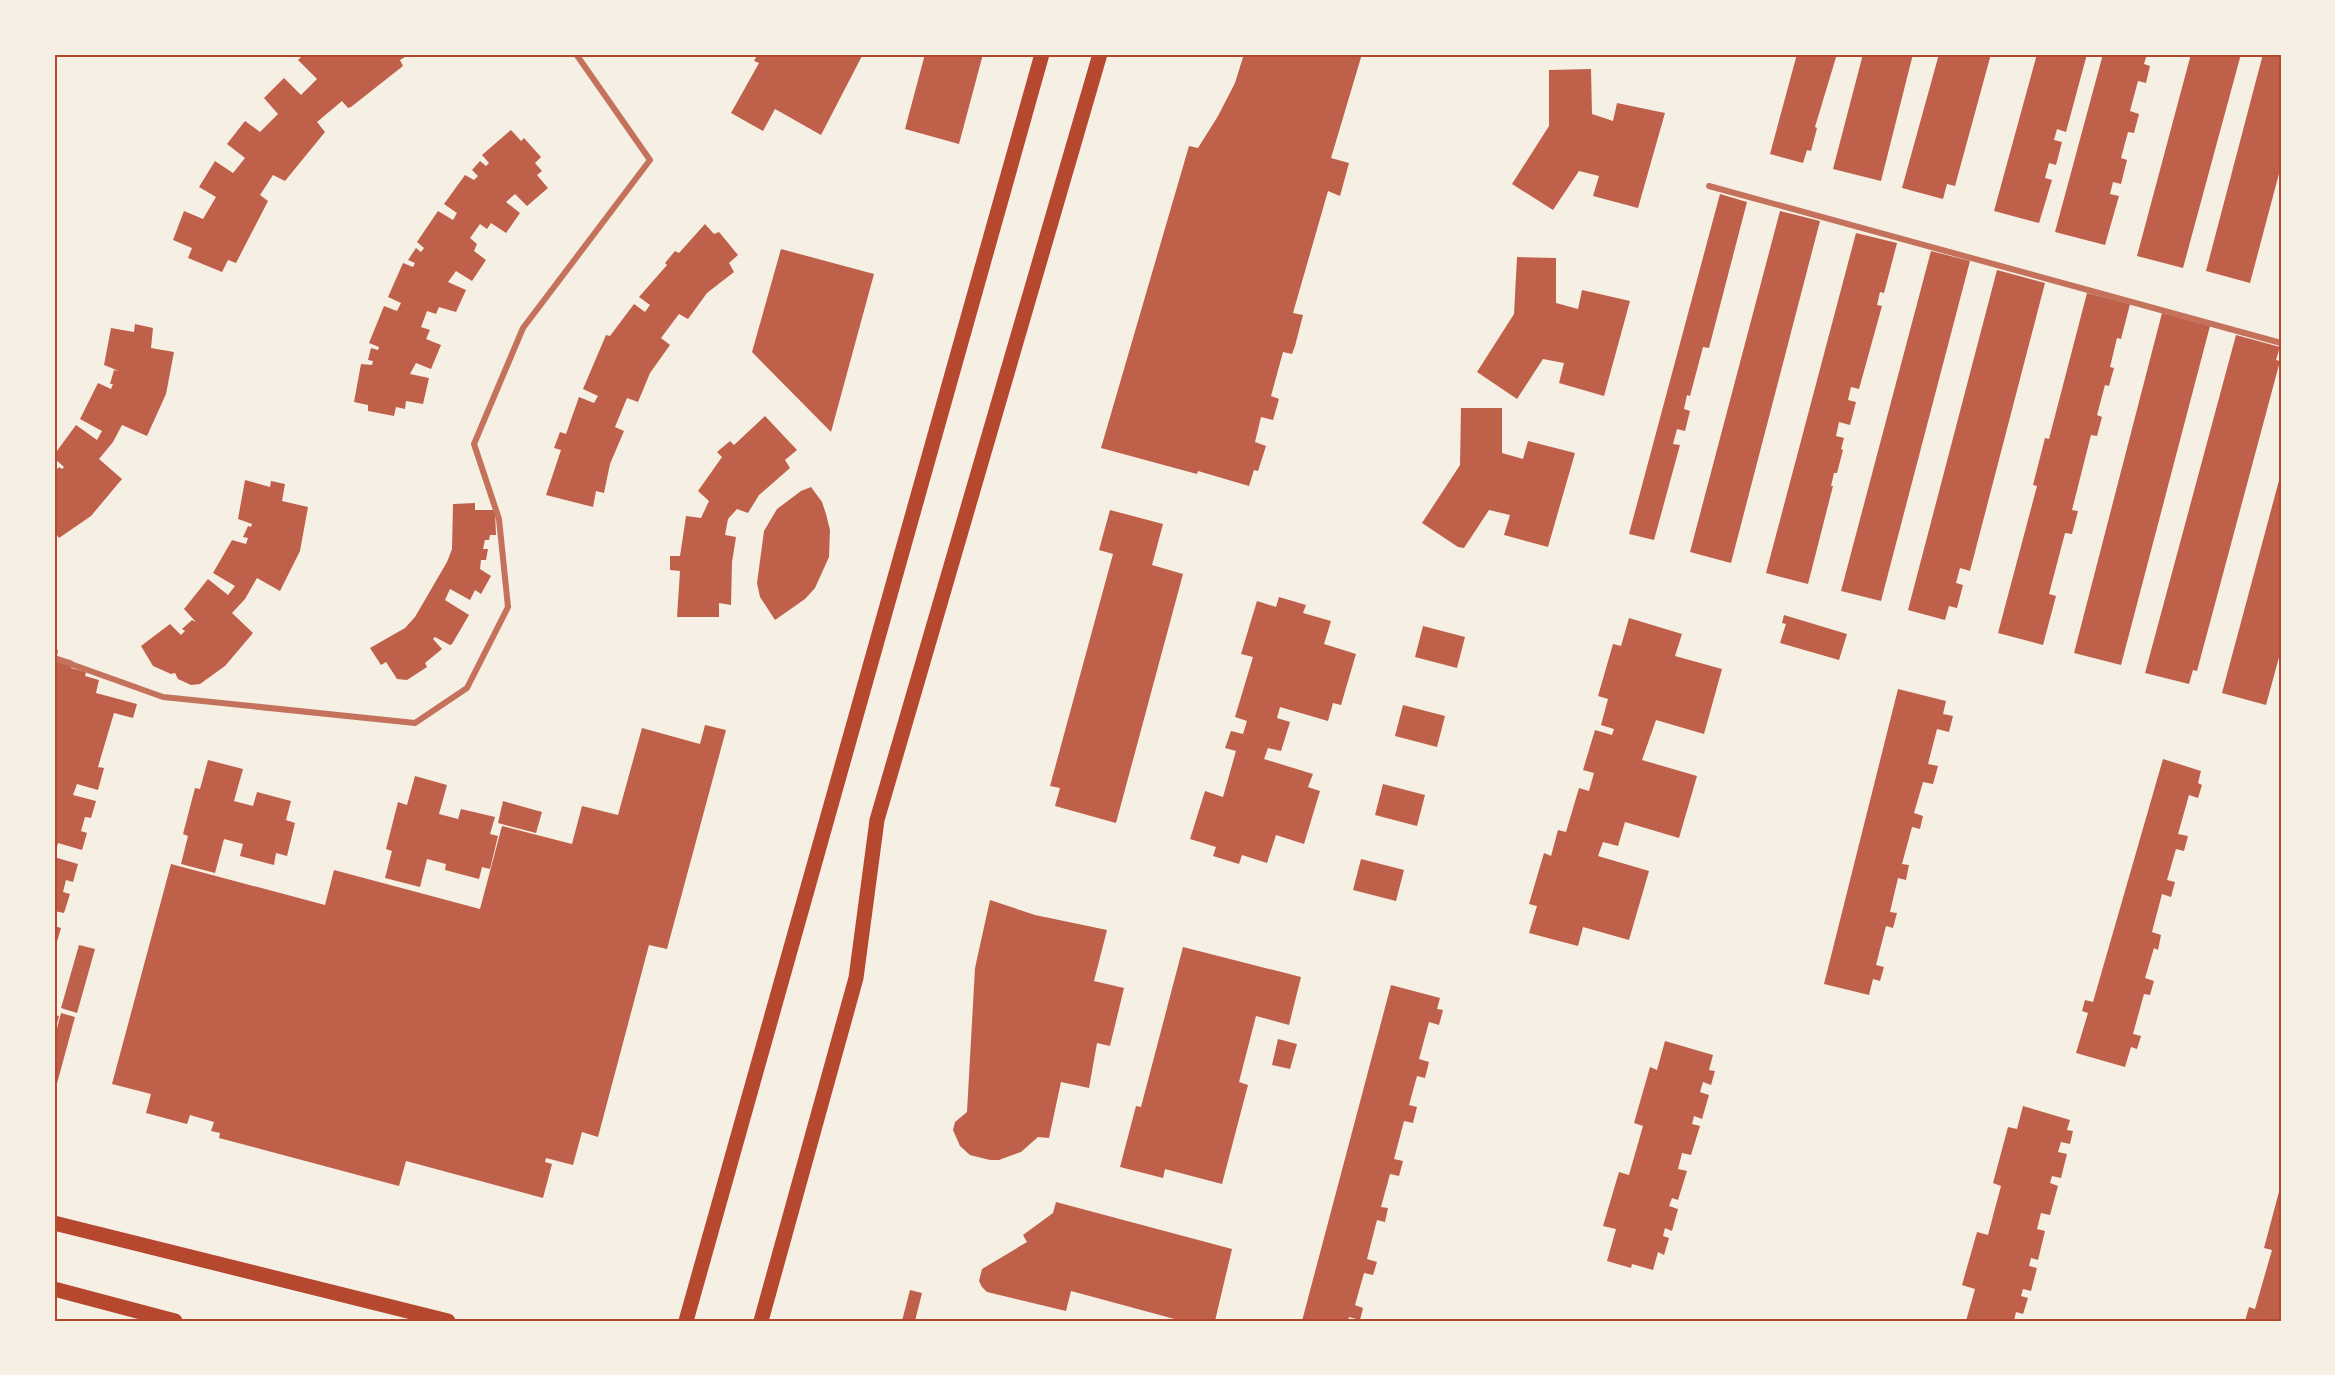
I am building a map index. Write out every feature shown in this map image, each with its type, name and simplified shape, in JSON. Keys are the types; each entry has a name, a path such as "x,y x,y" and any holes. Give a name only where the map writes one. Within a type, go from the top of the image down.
{"main road":[{"path":"686,1321 1042,54"},
{"path":"761,1321 856,978 877,820 1100,54"},
{"path":"54,1223 448,1321"},
{"path":"54,1289 175,1321"}],"street":[{"path":"54,657 163,697 414,723 467,688 508,607 499,519 474,444 523,328 650,160 576,54"},
{"path":"1709,186 2281,343"}],"building":[{"path":"304,54 334,54 336,56 339,54 410,54 400,60 403,66 351,107 348,108 342,101 317,122 325,132 285,181 273,175 260,195 268,201 236,263 228,260 222,272 188,258 192,248 173,240 184,211 203,219 216,197 199,187 215,161 233,173 245,158 227,144 245,121 260,132 278,114 264,98 284,78 301,95 317,79 298,60"},
{"path":"758,54 863,54 821,135 775,109 763,131 731,113 759,63 754,61"},
{"path":"925,54 983,54 959,144 905,129"},
{"path":"1244,54 1362,54 1331,158 1349,163 1340,196 1328,191 1293,313 1303,315 1295,346 1292,354 1283,352 1271,396 1279,399 1273,420 1261,417 1255,442 1266,446 1258,471 1254,470 1249,486 1198,471 1197,474 1101,448 1189,146 1198,148 1218,116 1235,83"},
{"path":"1797,54 1837,54 1815,127 1817,128 1811,151 1807,150 1803,163 1770,154"},
{"path":"1863,54 1913,54 1881,181 1833,169"},
{"path":"1939,54 1991,54 1955,186 1947,184 1943,199 1902,188"},
{"path":"2037,54 2087,54 2066,132 2057,129 2054,140 2062,142 2056,165 2049,163 2045,178 2052,180 2039,223 1994,211"},
{"path":"2103,54 2147,54 2144,64 2150,66 2146,83 2138,81 2130,111 2139,114 2134,133 2128,132 2121,158 2127,160 2121,184 2113,182 2110,194 2119,196 2105,245 2055,232"},
{"path":"2191,54 2241,54 2183,268 2137,256"},
{"path":"2263,54 2281,54 2281,166 2250,283 2206,271"},
{"path":"1591,69 1592,114 1613,121 1617,103 1665,113 1638,208 1593,196 1599,176 1579,171 1553,210 1512,184 1549,126 1549,70"},
{"path":"511,130 521,141 524,138 541,157 535,163 542,171 537,175 548,188 527,206 515,194 506,202 520,213 506,233 491,223 487,229 480,224 470,238 477,244 474,251 486,260 472,281 456,271 448,282 466,290 456,312 439,307 436,314 427,311 421,327 430,330 426,339 441,345 431,369 416,363 410,374 429,378 423,404 406,401 405,409 396,407 394,416 368,411 368,405 354,402 361,364 372,365 373,361 368,360 371,348 378,350 379,347 369,343 384,306 397,311 401,303 388,297 403,263 413,267 415,263 408,260 416,248 421,252 424,248 417,242 438,211 453,220 457,213 444,204 465,175 474,180 478,176 472,170 480,161 486,166 489,163 482,155"},
{"path":"1720,194 1747,202 1709,348 1703,347 1690,396 1687,395 1684,409 1690,411 1685,431 1677,429 1673,444 1680,445 1654,540 1629,534"},
{"path":"1780,211 1820,221 1731,563 1690,552"},
{"path":"705,224 714,234 719,232 738,255 729,263 734,272 707,293 688,319 679,314 661,338 670,345 650,373 638,402 627,398 615,427 624,431 610,464 604,493 596,491 593,507 546,495 561,450 554,448 560,432 566,434 579,397 594,403 598,396 583,389 606,335 610,336 634,304 645,312 650,305 639,297 667,265 665,263 675,251 679,253"},
{"path":"1856,233 1897,243 1884,293 1880,292 1877,305 1882,306 1859,389 1851,387 1848,400 1856,402 1850,425 1839,422 1836,436 1844,438 1841,449 1843,450 1837,473 1834,473 1831,486 1833,486 1808,584 1766,573"},
{"path":"781,249 874,274 831,432 752,352"},
{"path":"1931,251 1970,261 1881,601 1841,591"},
{"path":"1517,257 1556,258 1556,303 1578,309 1582,290 1630,301 1604,396 1559,383 1564,363 1543,359 1517,399 1477,372 1514,314"},
{"path":"1997,270 2045,283 1970,571 1960,568 1956,583 1963,585 1957,608 1949,606 1945,620 1908,610"},
{"path":"2087,293 2130,304 2121,339 2117,338 2110,367 2114,368 2109,386 2105,385 2097,415 2102,417 2097,436 2091,435 2072,510 2078,511 2072,534 2065,533 2049,594 2056,596 2043,645 1998,633 2037,486 2033,485 2045,438 2049,439"},
{"path":"2162,313 2210,326 2121,665 2074,653"},
{"path":"135,324 153,328 151,348 174,352 166,394 147,436 122,425 113,442 99,459 122,479 91,516 59,538 54,531 54,472 59,467 62,469 64,467 54,458 54,455 76,425 97,440 102,431 80,419 98,383 111,389 114,370 119,371 104,365 111,328 134,332"},
{"path":"2236,335 2280,347 2276,360 2280,361 2197,671 2193,670 2189,684 2145,673"},
{"path":"1461,408 1502,408 1502,453 1523,459 1528,441 1575,453 1548,547 1504,535 1510,515 1489,510 1464,548 1458,547 1422,523 1460,465"},
{"path":"765,416 797,450 785,460 790,468 759,495 748,513 737,509 728,519 725,535 736,537 732,562 731,605 719,603 719,617 677,617 680,571 670,570 670,556 680,556 686,516 701,518 709,501 698,491 722,457 717,452 730,441 734,445"},
{"path":"2281,473 2281,650 2266,705 2222,693"},
{"path":"245,480 270,487 271,481 285,484 282,501 308,507 300,551 280,591 257,578 245,599 232,613 253,633 225,666 200,684 191,685 178,679 175,673 171,674 153,666 141,646 170,624 181,635 185,631 182,629 192,620 196,622 184,609 208,579 228,595 235,586 213,573 232,540 246,544 248,538 243,537 248,526 251,527 252,524 238,519"},
{"path":"811,487 822,502 826,514 830,530 829,557 815,588 805,599 775,620 760,597 757,583 764,531 777,509 801,491"},
{"path":"475,503 475,510 495,510 496,535 490,535 489,540 485,540 483,549 488,549 486,560 481,560 480,569 491,576 481,594 475,590 470,600 450,589 445,600 469,615 452,644 435,637 433,639 442,649 425,663 427,667 407,680 397,679 386,662 381,665 370,648 405,628 415,617 447,562 452,549 453,504"},
{"path":"1110,510 1163,524 1152,565 1183,574 1116,823 1055,806 1060,788 1050,786 1113,554 1099,550"},
{"path":"1279,597 1306,605 1303,613 1331,621 1324,644 1356,654 1341,705 1333,703 1328,721 1280,707 1277,718 1290,722 1281,751 1268,748 1264,759 1313,774 1308,787 1320,791 1304,844 1276,835 1267,863 1242,855 1239,864 1213,856 1216,847 1190,839 1205,791 1223,797 1236,751 1225,748 1231,731 1243,734 1247,721 1235,717 1253,657 1241,654 1257,601 1276,607"},
{"path":"1784,615 1847,634 1839,660 1780,643 1786,624 1782,623"},
{"path":"1629,618 1682,634 1675,656 1722,669 1704,734 1656,720 1642,760 1697,776 1679,838 1625,822 1618,846 1603,842 1598,856 1649,871 1629,940 1583,927 1578,946 1529,933 1537,906 1529,904 1544,853 1551,856 1558,830 1566,832 1579,788 1589,791 1594,773 1583,770 1595,730 1612,735 1614,729 1601,725 1608,699 1598,696 1613,644 1621,646"},
{"path":"1423,626 1465,637 1457,668 1415,657"},
{"path":"54,649 58,650 57,656 73,661 71,668 86,672 85,676 99,680 96,693 137,704 133,718 114,713 98,767 104,768 98,790 77,784 73,795 96,801 91,818 85,817 81,831 87,833 82,850 58,843 55,855"},
{"path":"1898,689 1946,701 1943,714 1953,716 1949,732 1937,729 1928,764 1938,766 1933,784 1923,782 1914,813 1923,816 1920,829 1912,827 1902,864 1909,865 1906,880 1898,878 1890,912 1897,913 1893,928 1886,926 1876,965 1884,967 1880,981 1873,979 1869,995 1824,984"},
{"path":"1403,705 1445,716 1437,747 1395,736"},
{"path":"705,725 726,730 667,949 649,945 598,1137 582,1132 573,1165 546,1158 545,1162 552,1164 543,1198 406,1161 399,1186 219,1138 220,1133 211,1131 214,1122 190,1115 187,1124 146,1113 151,1094 112,1084 171,864 325,905 334,870 480,909 502,826 572,844 582,806 618,815 642,728 700,744"},
{"path":"2163,759 2201,771 2198,783 2202,785 2198,798 2189,795 2178,834 2188,836 2184,851 2176,849 2167,880 2175,882 2171,897 2162,894 2152,932 2161,935 2158,950 2154,948 2145,978 2154,981 2150,995 2144,994 2133,1034 2141,1036 2137,1049 2131,1047 2125,1067 2076,1053 2088,1013 2082,1011 2085,1000 2093,1002"},
{"path":"208,760 243,769 234,801 253,806 257,792 291,801 286,820 295,823 287,856 276,853 274,865 240,856 243,844 224,839 215,873 181,864 188,836 183,834 195,788 200,789"},
{"path":"415,776 447,785 439,814 458,819 461,809 495,817 490,834 498,836 490,869 482,867 479,879 445,870 446,864 427,859 420,887 385,878 392,851 386,849 398,802 407,805"},
{"path":"1383,784 1425,795 1417,826 1375,815"},
{"path":"503,801 542,812 536,833 498,823"},
{"path":"54,857 78,864 73,882 66,880 63,892 70,894 64,913 54,911"},
{"path":"1361,859 1404,870 1396,901 1353,890"},
{"path":"990,900 1035,915 1107,930 1094,981 1124,988 1110,1046 1097,1043 1089,1088 1061,1082 1049,1138 1038,1137 1021,1152 999,1160 970,1155 960,1146 953,1130 955,1122 967,1112 975,968"},
{"path":"54,926 61,928 56,945 54,945"},
{"path":"79,945 95,949 77,1013 61,1008"},
{"path":"1183,947 1301,977 1289,1025 1256,1016 1239,1082 1248,1085 1222,1184 1165,1169 1163,1178 1120,1167 1136,1106 1141,1107"},
{"path":"1391,985 1440,998 1437,1009 1443,1010 1439,1025 1429,1022 1419,1059 1429,1062 1425,1078 1417,1076 1409,1105 1417,1107 1413,1123 1404,1121 1394,1159 1403,1161 1399,1176 1390,1174 1381,1207 1388,1208 1385,1222 1377,1220 1367,1259 1377,1262 1373,1275 1364,1273 1355,1305 1363,1308 1360,1320 1349,1317 1348,1321 1302,1321"},
{"path":"61,1013 75,1017 55,1091 54,1040"},
{"path":"54,1015 59,1016 55,1031 54,1031"},
{"path":"1278,1039 1297,1044 1290,1069 1272,1065"},
{"path":"1665,1041 1713,1055 1709,1070 1715,1071 1711,1085 1703,1082 1700,1092 1709,1095 1702,1119 1694,1116 1692,1124 1700,1126 1691,1155 1682,1153 1678,1169 1687,1171 1678,1200 1672,1198 1669,1206 1678,1209 1672,1231 1665,1228 1663,1236 1669,1238 1664,1255 1658,1252 1653,1270 1632,1264 1631,1268 1607,1261 1616,1229 1603,1226 1619,1172 1629,1175 1643,1126 1634,1123 1650,1067 1657,1070"},
{"path":"2023,1106 2070,1120 2067,1130 2073,1131 2070,1144 2061,1142 2058,1152 2067,1154 2061,1178 2052,1176 2050,1183 2058,1186 2050,1215 2041,1213 2037,1229 2045,1231 2038,1260 2031,1258 2029,1266 2037,1268 2031,1291 2023,1289 2021,1296 2028,1298 2023,1314 2016,1312 2014,1321 1966,1321 1975,1289 1962,1285 1977,1232 1988,1235 2001,1186 1993,1183 2008,1127 2017,1129"},
{"path":"2280,1188 2281,1321 2245,1321 2249,1307 2255,1309 2272,1250 2264,1248"},
{"path":"1056,1202 1232,1249 1215,1321 1182,1321 1071,1291 1066,1311 987,1292 979,1281 982,1269 1027,1242 1023,1235 1053,1213"},
{"path":"910,1290 922,1293 915,1321 902,1321"}]}
